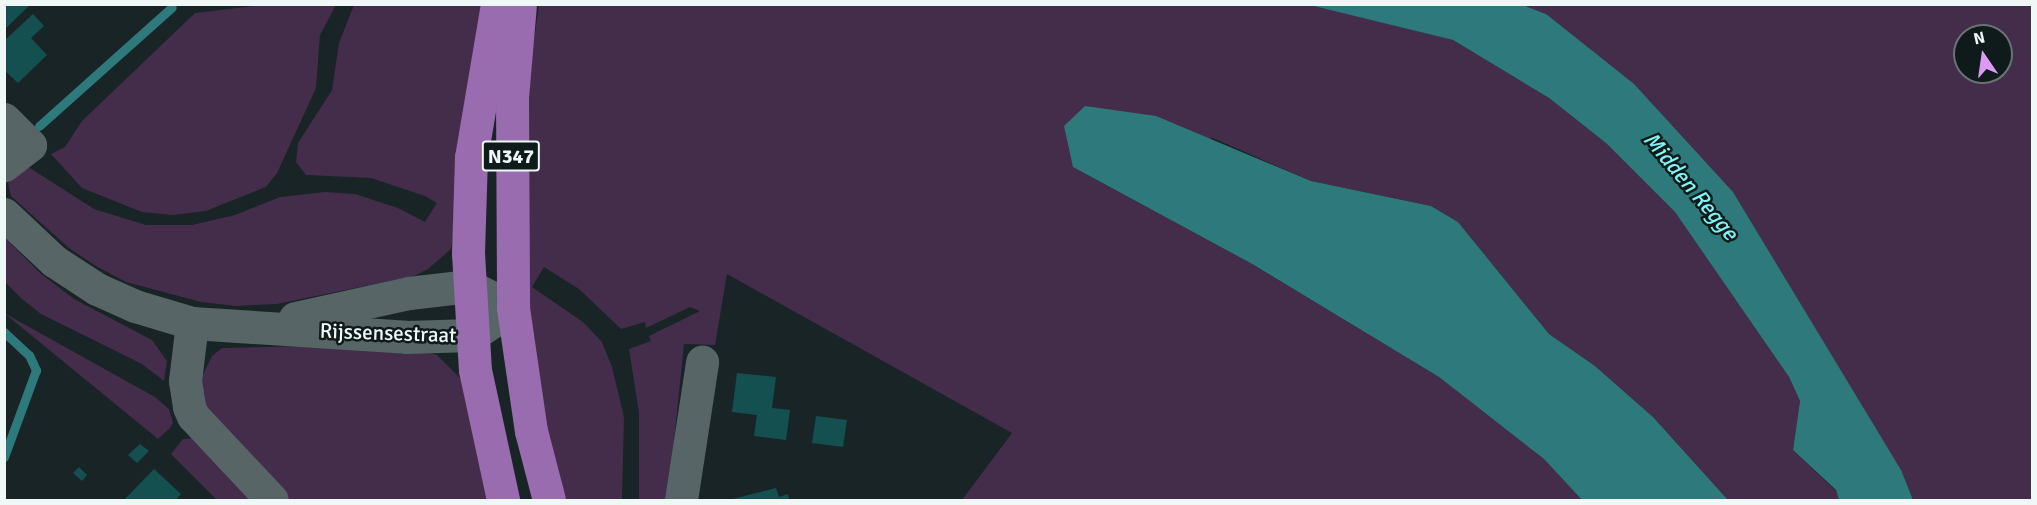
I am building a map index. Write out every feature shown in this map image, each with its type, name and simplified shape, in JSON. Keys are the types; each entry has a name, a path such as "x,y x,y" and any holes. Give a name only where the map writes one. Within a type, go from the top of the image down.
{"main road":[{"name":"N347","path":"497,4 471,157 469,286 472,335 482,411 503,501"},
{"name":"N347","path":"520,4 512,109 513,308 530,421 549,501"},
{"path":"4,119 30,145 4,165"},
{"name":"Rijssensestraat","path":"4,214 54,261 91,285 135,306 192,322 406,337 472,335 513,308"},
{"path":"469,286 513,308"},
{"name":"Rijssensestraat","path":"256,327 409,293 469,286"},
{"path":"192,322 185,381 189,407 193,416 272,501"},
{"path":"681,501 702,362"}],"shaded area":[{"path":"1310,4 1453,40 1549,98 1606,143 1675,212 1789,377 1800,401 1793,450 1836,491 1839,500 1728,500 1653,417 1595,366 1549,334 1458,222 1431,206 1311,181 1213,138 1073,167 1254,265 1439,377 1544,459 1582,500 962,500 1012,433 727,274 715,345 684,344 668,500 639,500 639,413 629,349 651,341 649,336 700,311 690,307 646,328 645,322 621,329 579,289 544,267 532,287 583,322 602,342 612,367 624,417 622,500 559,500 525,293 523,117 539,5"},
{"path":"262,5 336,5 320,35 316,88 277,173 266,187 206,211 173,215 142,212 82,188 51,154 65,147 82,121 195,13"},
{"path":"354,5 483,5 451,249 428,269 414,276 277,304 236,306 201,302 126,282 96,266 69,248 11,196 8,183 27,166 94,209 146,225 192,225 235,215 280,197 325,192 355,194 398,208 425,222 437,203 425,196 371,178 306,175 296,162 298,143 332,90 339,43"},
{"path":"1523,5 2032,5 2032,500 1913,500 1900,470 1733,192 1546,14"},
{"path":"5,238 40,273 74,299 152,340 167,361 164,381 142,364 41,314 22,299 5,282"},
{"path":"4,313 155,397 169,409 173,423 170,428 158,439"},
{"path":"397,344 437,355 465,383 491,500 287,500 204,404 201,379 212,356 222,348"},
{"path":"197,438 257,500 217,500 171,454 183,439"}],"water":[{"name":"Midden Regge","path":"1310,5 1523,5 1546,14 1634,84 1733,192 1901,470 1913,500 1839,500 1836,490 1793,450 1800,401 1789,377 1675,212 1606,143 1549,98 1453,40"},
{"path":"1085,106 1156,116 1311,181 1431,206 1458,222 1549,334 1595,366 1653,417 1728,500 1582,500 1544,459 1439,377 1254,265 1073,167 1064,126"}],"building":[{"path":"6,4 31,4 4,30 4,6"},
{"path":"33,14 44,26 31,38 47,55 18,83 4,70 4,41"},
{"path":"737,373 776,377 772,408 790,410 786,440 754,436 757,415 732,412"},
{"path":"816,416 847,420 843,447 812,443"},
{"path":"140,444 149,451 137,463 128,455"},
{"path":"79,467 87,475 82,481 73,473"},
{"path":"154,469 181,494 176,500 124,500"},
{"path":"776,488 779,497 788,494 789,500 729,500"}],"waterway":[{"path":"39,126 172,7"},
{"path":"4,332 29,355 36,370 4,457"}]}
